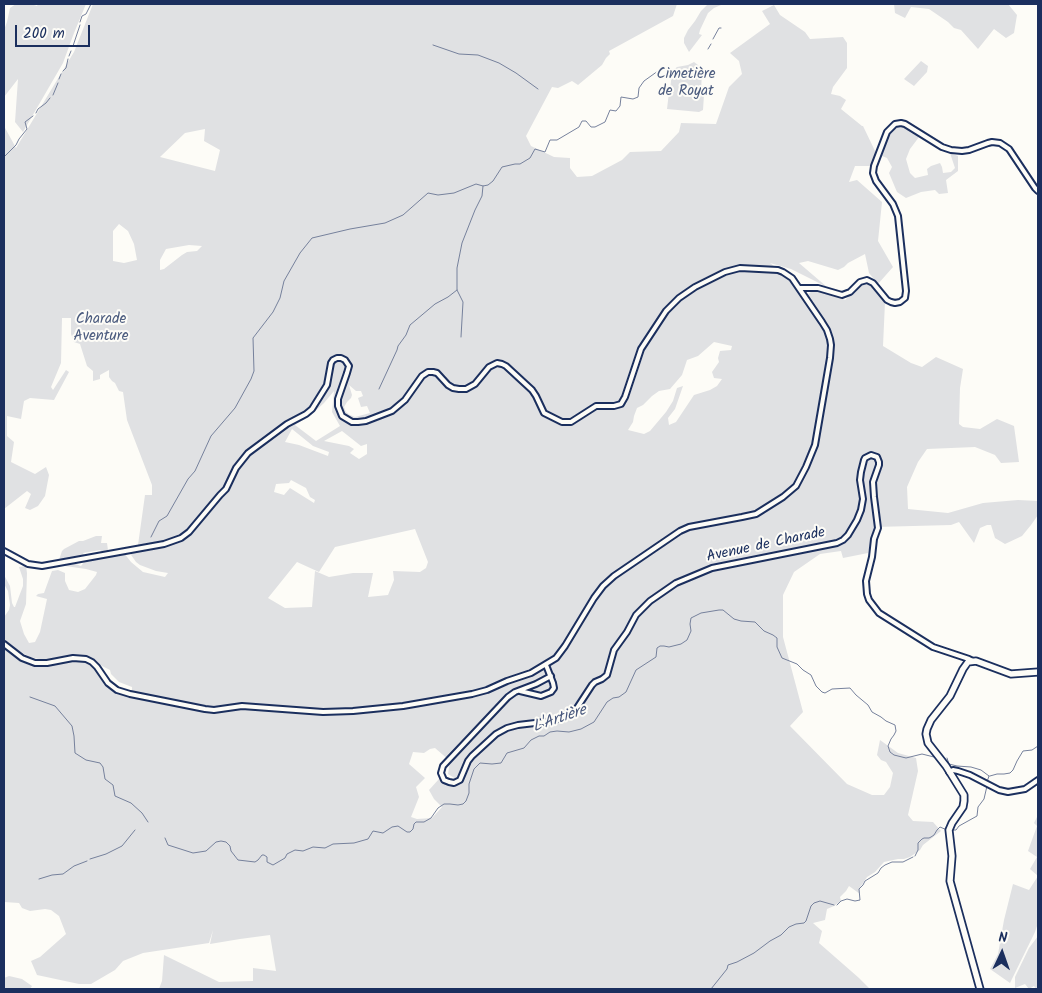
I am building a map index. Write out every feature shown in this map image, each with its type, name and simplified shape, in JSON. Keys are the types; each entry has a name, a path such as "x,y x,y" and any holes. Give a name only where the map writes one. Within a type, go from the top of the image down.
{"main road":[{"path":"980,989 950,882 952,856 949,830 962,810 963,792 950,773 941,764 928,743 926,734 931,720 950,696 968,661 1007,673 1038,672"}],"street":[{"path":"800,288 818,288 842,295 850,292 860,282 867,280 873,283 887,300 891,302 900,302 905,298 906,291 898,216 893,204 876,181 873,173 887,132 895,124 905,124 942,147 951,150 969,150 988,142 1000,143 1008,149 1038,191"},
{"path":"4,551 28,564 42,566 164,544 181,538 189,532 220,496 236,468 248,452 287,424 312,410 325,388 330,364 335,358 343,358 349,366 338,399 338,408 344,418 354,422 366,421 392,411 405,400 422,376 428,372 437,373 453,388 466,389 475,384 490,366 497,363 506,366 532,390 544,413 562,422 571,422 596,406 619,405 626,397 642,349 666,311 684,294 725,272 740,268 773,269 783,272 792,278 827,330 831,345 815,445 799,482 787,494 756,514 690,527 680,531 620,572 600,589 556,658 531,673 507,680 481,692 395,707 330,712 246,706 210,710 114,689 98,667 86,659 73,658 47,663 35,663 22,658 4,644"},
{"name":"Avenue de Charade","path":"551,676 511,694 494,710 443,766 441,775 446,781 454,783 460,780 472,756 496,734 507,728 552,721 573,713 592,685 606,675 614,650 636,615 650,601 676,582 712,568 837,543 843,540 848,535 862,510 861,472 865,458 871,456 876,457 880,465 873,482 878,525 866,581 866,594 879,613 933,647 953,653 968,661"},
{"name":"Avenue de Charade","path":"953,653 968,661"},
{"path":"518,691 540,696 548,694 554,688 546,664"},
{"path":"950,773 960,772 970,775 999,790 1013,792 1025,789 1038,780"}],"green space":[{"path":"16,4 37,6 38,4 86,4 63,63 23,132 15,122 18,79 4,97 4,30 10,8"},
{"name":"Charade Aventure","path":"93,4 677,4 673,16 609,51 610,54 602,65 578,85 572,81 558,88 552,87 526,136 531,146 554,157 570,158 570,168 577,177 592,176 622,160 630,152 661,151 679,132 681,123 716,124 729,87 742,74 739,61 730,53 770,24 762,11 774,5 780,15 805,32 810,39 843,37 847,43 847,68 833,87 831,94 846,100 841,109 863,126 876,153 871,166 855,166 849,182 857,180 882,202 878,241 893,267 878,284 869,273 865,254 838,270 808,261 799,263 827,287 791,269 770,263 793,281 804,298 813,290 823,290 845,300 864,283 872,285 885,302 883,346 911,363 922,367 936,357 963,369 960,388 959,424 963,427 980,429 997,419 1014,426 1019,462 1001,463 995,455 975,447 927,449 918,462 907,487 908,509 948,513 983,503 1018,500 1038,501 1038,515 1031,525 1022,536 1005,544 995,538 991,525 980,528 974,543 959,522 951,525 875,527 868,553 843,558 841,551 820,554 794,572 783,595 783,637 803,712 790,726 847,784 872,795 884,795 890,787 893,773 886,762 877,755 880,740 898,753 916,758 918,771 908,815 913,821 933,822 941,831 910,857 884,862 875,872 867,877 859,889 860,894 849,886 840,897 841,901 827,909 825,920 813,923 822,931 819,943 870,989 159,989 162,981 164,955 219,982 253,981 253,968 276,971 270,935 210,944 213,930 209,943 143,953 123,961 115,970 91,984 79,984 37,975 31,961 40,957 66,934 59,916 51,910 30,911 22,908 19,903 4,902 4,647 15,656 39,666 74,659 83,660 95,667 107,686 114,692 207,711 245,709 333,714 394,710 482,691 403,706 330,712 242,706 212,710 132,694 132,687 119,682 111,674 110,670 91,658 70,655 39,659 22,653 4,639 4,617 10,605 8,591 4,584 4,575 10,586 12,603 15,607 23,586 19,567 26,566 27,573 26,604 20,621 29,643 35,642 40,632 47,599 36,596 44,593 52,571 58,570 65,573 65,581 69,590 78,592 85,589 97,572 65,566 67,564 73,563 81,566 85,561 124,553 143,572 165,577 168,573 140,565 129,552 157,544 138,545 145,495 152,495 152,485 127,420 123,392 119,391 109,377 109,370 100,375 100,379 93,381 93,371 87,366 80,344 74,342 71,334 71,318 62,318 61,363 51,387 53,390 66,370 69,372 54,400 30,398 24,401 21,419 7,416 7,436 14,442 11,462 35,474 46,467 49,475 45,496 38,506 30,510 25,508 31,494 27,491 4,509 4,126 16,148 74,52","holes":["205,129 204,141 220,150 215,171 160,157 185,133","119,224 128,231 134,244 137,260 124,263 113,261 113,231","189,245 202,246 197,251 187,252 160,270 160,260 166,249","714,342 732,346 731,350 720,351 719,362 712,372 714,378 722,379 717,386 694,395 676,422 669,425 668,418 675,409 683,386 677,388 673,401 650,431 644,434 628,430 633,422 637,408 659,391 670,389 682,375 687,360 698,356","349,385 356,391 361,391 363,396 358,398 361,407 367,406 370,413 355,417 350,415 344,407 352,395","334,391 332,412 340,426 316,441 295,425 311,415","292,429 313,446 329,452 328,456 299,445 285,442","342,431 361,446 367,444 367,454 359,459 350,453 354,449 349,446 324,441","291,480 306,488 310,497 315,500 314,503 290,488 284,495 274,492 276,484 289,483","415,529 428,562 426,568 420,572 393,571 394,580 388,595 368,597 373,573 353,573 329,577 315,571 312,607 285,608 268,598 297,562 319,572 335,547","435,748 450,761 448,774 456,779 454,786 439,779 429,790 442,807 432,818 417,819 411,817 419,797 416,787 425,778 409,764 413,752 424,753"]},
{"path":"708,4 721,5 708,13 700,30 699,34 702,35 689,52 684,43 684,38 701,11"},
{"path":"894,4 1008,4 1017,15 1014,33 1006,38 994,29 978,49 961,30 954,28 929,9 911,7 905,18 895,13"},
{"path":"921,61 928,66 927,72 914,86 904,79"},
{"name":"Cimetière de Royat","path":"694,62 702,68 701,94 704,95 703,110 699,112 667,109 672,71 677,67"},
{"path":"901,125 919,137 910,149 906,159 910,173 915,178 928,175 927,169 940,163 943,173 951,172 955,168 950,153 958,156 958,171 946,180 948,193 939,194 935,190 921,192 906,198 897,192 889,173 892,167 887,158 882,156 887,139 897,126"},
{"path":"102,536 101,543 107,543 108,550 105,553 100,550 83,553 84,555 80,557 59,560 64,549 79,541"},
{"path":"1038,815 1038,876 1030,869 1037,857 1028,851 1037,826 1034,823"},
{"path":"1038,876 1038,923 1010,983 990,969 998,954 1013,884 1029,890"},
{"path":"1038,936 1038,989 1034,986 1029,989 1025,984 1015,988 1015,977 1029,948"},
{"path":"9,976 22,979 32,986 30,989 4,989 4,978"}],"waterway":[{"path":"80,22 91,4"},
{"path":"73,46 80,25"},
{"path":"713,39 719,28 721,28"},
{"path":"708,49 711,44"},
{"path":"433,45 459,54 478,55 499,63 538,89"},
{"path":"69,56 71,51"},
{"path":"63,71 66,68 68,59"},
{"path":"151,537 159,521 167,516 188,479 195,471 211,436 235,408 251,379 254,371 253,338 273,312 280,298 284,281 300,253 312,238 385,223 403,215 428,193 438,195 454,193 476,184 488,185 502,167 520,164 530,158 535,149 545,152 550,140 557,140 579,127 582,121 586,121 591,127 605,122 610,110 616,111 620,106 621,97 633,99 638,97 639,88 644,81 658,71"},
{"path":"59,79 61,74"},
{"path":"53,95 58,83"},
{"path":"36,113 50,98"},
{"path":"4,157 16,145 27,129 25,122 33,116"},
{"path":"461,337 463,302 457,290 457,268 462,243 482,196 483,186"},
{"path":"379,389 398,346 410,325 435,304 457,290"},
{"name":"L'Artière","path":"165,838 168,845 193,853 206,851 216,842 226,842 238,860 255,862 264,855 267,857 267,862 273,865 295,850 303,851 313,847 325,848 333,844 354,843 368,839 373,831 383,833 392,827 398,826 410,832 416,822 424,822 431,818 438,808 444,804 463,804 469,793 469,784 474,769 480,763 501,763 507,753 524,748 531,740 539,736 544,736 550,732 569,732 581,729 594,722 607,702 626,692 636,670 656,657 657,648 681,644 687,640 691,631 691,618 701,613 719,610 723,610 734,619 755,622 764,631 777,638 777,647 782,658 797,664 811,675 816,686 822,692 825,693 832,689 850,688 868,705 872,712 895,725 896,731 888,746 890,752 894,755 906,758 922,754 934,757"},
{"name":"L'Artière","path":"30,697 55,706 72,726 75,753 86,760 100,763 103,767 105,779 113,785 115,796 131,803 142,813 148,822"},
{"name":"L'Artière","path":"990,776 1010,773 1023,751 1032,750 1038,746"},
{"name":"L'Artière","path":"947,758 949,764 971,767 981,770 989,776"},
{"name":"L'Artière","path":"987,782 989,776"},
{"path":"951,830 956,830 959,826 977,816 978,807 984,799 987,786"},
{"path":"915,856 918,850 918,843 922,839 934,835 940,827 947,830"},
{"path":"90,859 122,846 135,830"},
{"path":"837,905 847,899 860,900 859,889 865,881 878,873 885,865 892,862 903,862 913,857"},
{"path":"39,879 63,874 74,866 87,861"},
{"path":"711,989 728,965 754,953 781,935 789,927 804,923 814,903 820,901 834,905"}]}
